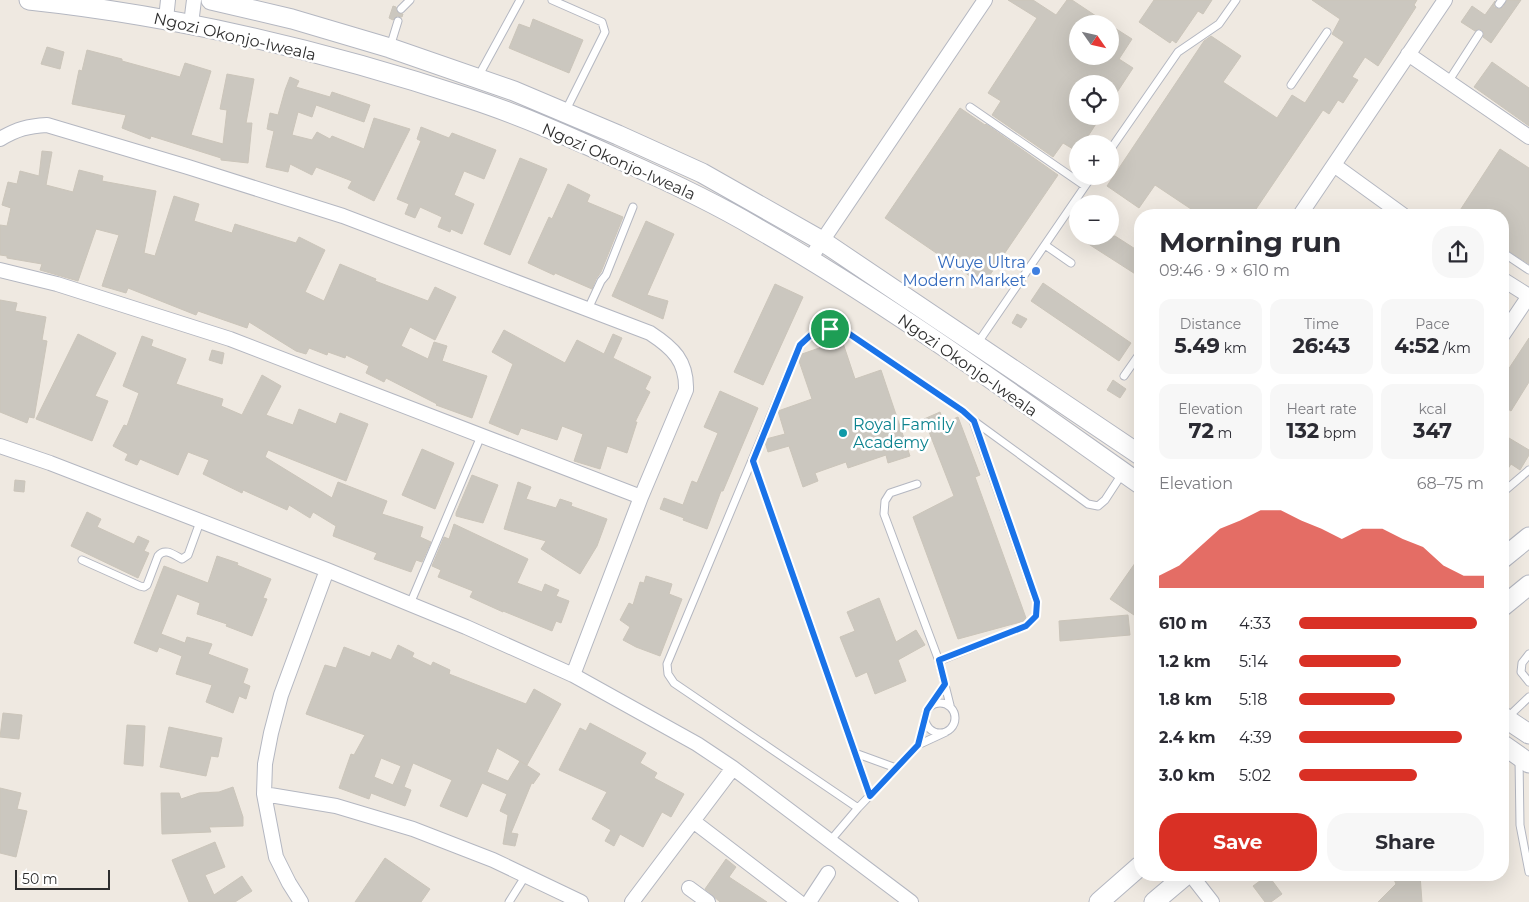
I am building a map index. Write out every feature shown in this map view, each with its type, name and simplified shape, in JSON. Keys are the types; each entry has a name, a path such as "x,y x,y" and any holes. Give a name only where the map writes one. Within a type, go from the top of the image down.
{"street":[{"name":"Ngozi Okonjo-Iweala","path":"29,0 71,4 166,19 282,44 380,71 479,102 562,134 674,184 753,225 810,259 939,344 1134,480"},
{"path":"166,19 168,0"},
{"path":"191,24 194,0"},
{"name":"Ngozi Okonjo-Iweala","path":"211,0 292,19 390,48 477,78 565,113 702,173 822,241 1134,450"},
{"path":"810,259 984,0"},
{"path":"1304,209 1445,0"},
{"path":"1408,54 1529,137"},
{"path":"1,137 28,126 47,125 188,166 343,216 650,333 663,341 674,352 683,366 686,390 641,497 573,674"},
{"path":"1334,165 1395,209"},
{"path":"0,270 57,284 230,339 641,497"},
{"path":"1509,283 1529,296 1509,326"},
{"path":"0,446 327,570 573,674 697,744 733,768 911,902"},
{"path":"1509,551 1529,537"},
{"path":"300,902 288,883 276,857 264,794 265,764 270,733 281,695 327,570"},
{"path":"1509,601 1529,585"},
{"path":"1509,720 1529,734"},
{"path":"1509,749 1524,760"},
{"path":"632,902 733,768"},
{"path":"264,794 336,806 413,829 493,860 580,902"},
{"path":"693,821 799,902"},
{"path":"1099,902 1134,871"},
{"path":"809,902 828,873"},
{"path":"1154,902 1179,881"},
{"path":"1196,881 1212,902"},
{"path":"689,888 708,902"}],"lane":[{"path":"402,9 410,0"},
{"path":"477,78 520,0"},
{"path":"552,0 602,22 606,32 565,113"},
{"path":"1119,137 1178,52 1219,24 1236,0"},
{"path":"390,48 398,21"},
{"path":"1291,85 1327,32"},
{"path":"1448,82 1479,34"},
{"path":"970,107 1085,186 977,345"},
{"path":"588,309 601,281 606,275 633,207"},
{"path":"1045,245 1071,264"},
{"path":"1509,257 1529,270"},
{"path":"858,808 674,683 668,674 667,664 671,652 753,461 800,345 813,333 830,329 848,333 963,411 1088,504 1098,506 1105,500 1123,472"},
{"path":"1124,376 1134,362"},
{"path":"939,660 1026,626 1036,616 1037,602 974,421"},
{"path":"410,604 480,436"},
{"path":"753,461 870,796"},
{"path":"1509,487 1529,470"},
{"path":"917,484 890,493 885,501 884,514 939,660 950,706"},
{"path":"82,560 144,587 161,552 164,551 182,559 188,555 200,522"},
{"path":"1529,654 1522,663 1521,672 1529,682"},
{"path":"918,745 925,715 945,684"},
{"path":"1509,713 1529,697"},
{"path":"830,841 858,808 918,745 946,732 954,725 956,720 954,710 950,706 940,702 930,706"},
{"path":"925,720 927,725 935,732 946,732"},
{"path":"855,753 896,768"},
{"path":"1524,760 1520,825 1529,872"},
{"path":"509,902 526,875"}],"building":[{"path":"1008,0 1033,0 1056,15 1067,0 1072,0 1094,15 1069,15 1069,65 1119,65 1119,59 1133,68 1119,89 1119,75 1069,75 1069,125 1095,125 1089,135 1069,135 1069,147 1063,143 1053,157 992,115 1001,101 988,93 1037,18"},
{"path":"1154,0 1212,0 1203,14 1198,11 1176,43 1172,40 1170,43 1139,22"},
{"path":"1312,0 1417,0 1414,5 1416,7 1378,66 1365,57 1352,77 1358,80 1343,103 1338,100 1329,114 1323,110 1256,209 1191,209 1155,185 1139,208 1107,186 1119,185 1119,168 1204,41 1211,36 1241,56 1223,82 1277,118 1292,95 1305,103 1344,42 1332,34 1340,19"},
{"path":"1507,0 1521,0 1491,43 1483,37 1482,30 1475,31 1461,22 1472,6 1485,15 1495,1 1494,7 1499,9 1503,7"},
{"path":"393,6 396,7 398,13 403,14 402,17 397,16 393,20 389,18"},
{"path":"533,19 583,40 569,73 509,48 519,24 530,28"},
{"path":"1119,31 1132,39 1119,59"},
{"path":"47,47 64,52 60,69 41,64"},
{"path":"87,50 180,77 185,63 211,71 191,135 223,144 227,110 220,109 227,74 254,79 246,123 252,123 248,163 221,160 221,158 151,136 150,139 122,128 126,115 72,104 79,70 82,71"},
{"path":"1492,62 1529,88 1529,126 1474,87"},
{"path":"290,77 299,81 296,87 330,97 332,92 370,105 364,122 316,105 312,117 298,112 292,135 312,140 317,132 330,139 332,136 364,149 374,118 410,129 374,201 348,188 352,181 316,167 312,175 290,164 288,172 266,167 274,131 267,129 270,113 278,115"},
{"path":"960,108 1058,175 983,285 885,218"},
{"path":"421,127 449,138 452,133 496,150 484,179 464,171 454,195 474,204 462,234 451,229 450,232 438,227 442,217 420,207 415,218 405,214 409,204 397,199 421,141 417,139"},
{"path":"1500,149 1529,168 1529,264 1509,251 1509,209 1461,209"},
{"path":"42,151 52,152 46,185 73,192 79,170 103,176 102,181 156,191 144,253 155,256 174,196 199,204 194,221 232,233 235,224 296,243 299,237 325,250 305,292 324,301 340,264 376,279 375,281 428,301 435,287 456,297 435,340 410,327 401,346 428,359 434,342 447,346 442,361 487,376 472,418 436,405 386,378 384,382 366,373 369,366 346,355 345,358 328,352 327,355 309,348 306,354 296,351 249,322 247,328 198,311 196,315 128,288 126,293 102,286 119,235 96,229 78,281 40,270 42,264 0,255 0,225 7,226 11,208 2,205 8,182 17,184 20,171 39,176"},
{"path":"520,158 547,169 510,255 484,244"},
{"path":"568,184 590,195 587,202 623,217 601,272 592,289 528,263 549,217 552,219"},
{"path":"646,221 674,234 647,295 668,301 663,319 612,296"},
{"path":"1119,239 1134,248 1134,273 1090,245 1119,245"},
{"path":"1043,283 1131,343 1119,361 1031,301"},
{"path":"775,284 803,297 763,385 734,372"},
{"path":"0,300 17,303 15,311 46,317 42,340 47,341 34,418 29,417 27,423 0,412"},
{"path":"1017,314 1027,319 1021,328 1012,323"},
{"path":"504,330 565,363 577,340 604,354 613,334 622,338 613,358 651,377 645,389 650,392 635,422 637,422 627,453 607,446 600,469 574,461 583,434 562,426 557,440 521,428 518,435 489,423 513,364 492,352"},
{"path":"78,334 116,353 95,396 108,401 92,441 36,419"},
{"path":"142,336 153,340 151,346 186,359 176,384 223,399 221,406 242,415 262,375 281,386 266,415 293,425 299,409 336,424 340,413 368,424 346,481 268,450 265,457 332,498 338,482 387,501 382,514 423,527 420,537 431,542 422,562 416,560 411,572 374,559 377,553 333,536 336,526 313,512 310,518 289,505 287,510 243,490 242,493 203,474 209,460 188,452 178,475 140,459 137,465 125,460 128,454 113,446 124,425 127,426 139,393 123,386"},
{"path":"1529,338 1529,382 1511,411 1509,410 1509,368"},
{"name":"Royal Family Academy","path":"842,340 855,379 881,370 910,456 888,463 886,455 848,468 846,462 815,473 818,481 803,487 789,446 768,452 765,442 766,439 785,434 778,411 812,399 799,361 802,354"},
{"path":"212,350 224,353 222,364 209,360"},
{"path":"1113,380 1126,389 1120,398 1107,390"},
{"path":"720,391 758,408 723,491 721,491 707,529 660,509 664,498 683,505 692,481 697,483 718,433 704,427"},
{"path":"940,412 944,423 958,417 980,475 975,477 1026,618 1024,621 958,639 913,517 954,496 924,419"},
{"path":"1509,438 1529,450 1529,455 1520,470 1511,464 1509,467"},
{"path":"422,449 454,463 435,509 402,495"},
{"path":"472,475 498,485 483,523 456,516"},
{"path":"15,480 25,481 24,492 14,491"},
{"path":"518,482 531,487 526,499 556,508 560,499 572,503 571,506 607,519 597,546 580,574 541,549 546,541 504,529"},
{"path":"87,512 101,519 97,527 134,544 138,536 149,541 144,551 149,553 138,578 71,546"},
{"path":"454,524 528,559 517,583 542,592 545,584 559,590 556,596 569,601 561,623 556,621 552,631 470,597 473,591 438,577 441,570 432,566 444,537 449,539"},
{"path":"217,556 238,563 237,565 271,579 263,598 267,599 252,636 226,626 227,624 197,614 200,603 177,594 161,634 185,643 187,637 212,644 208,654 248,669 243,683 250,686 246,699 239,696 233,713 206,702 212,685 176,674 182,656 159,647 157,652 134,643 164,566 208,583"},
{"path":"1134,565 1134,615 1110,599"},
{"path":"646,576 672,584 669,594 682,599 660,656 623,640 630,627 620,620 629,603 633,605 640,582 644,583"},
{"path":"879,598 896,642 916,630 925,645 898,660 906,681 875,694 867,672 856,677 840,637 855,631 847,612"},
{"path":"1128,615 1130,635 1060,641 1059,621"},
{"path":"398,645 414,653 412,657 431,666 433,662 450,670 449,674 526,704 534,689 561,704 527,765 520,761 540,774 533,784 532,782 511,833 518,834 515,846 503,844 508,815 500,811 507,794 482,783 467,817 440,806 452,780 413,763 404,787 411,790 405,806 371,793 369,799 339,788 351,754 354,755 365,735 306,714 325,665 336,668 344,647 370,657 372,652 391,660","holes":["497,748 520,761 508,781 487,772","381,758 401,766 393,785 374,777"]},
{"path":"3,713 22,715 19,739 0,737"},
{"path":"590,723 646,753 640,763 657,773 654,778 684,794 671,817 662,812 643,847 620,834 614,846 605,841 611,830 592,819 607,792 559,770 580,728 586,731"},
{"path":"127,725 145,726 143,766 124,764"},
{"path":"169,727 222,738 218,757 211,756 206,776 160,767"},
{"path":"233,787 243,817 243,826 209,827 211,832 162,834 161,793 179,793 181,799 199,793 219,792"},
{"path":"0,788 21,793 17,809 27,811 16,857 0,853"},
{"path":"215,842 225,867 205,875 214,895 242,876 252,891 235,902 189,902 172,860"},
{"path":"385,858 430,889 421,902 355,902"},
{"path":"726,859 736,867 729,877 767,902 720,902 705,889"},
{"path":"1260,881 1272,881 1282,894 1271,902 1265,902 1253,886"},
{"path":"1395,881 1420,881 1422,902 1378,902 1396,884"}],"place":[{"name":"Wuye Ultra Modern Market","path":"1036,271"},
{"name":"Royal Family Academy","path":"843,433"}],"route":[{"path":"830,329 848,333 963,411 974,421 1037,602 1036,616 1026,626 939,660 945,684 927,710 918,745 870,796 753,461 800,345 813,333 830,329"}]}
